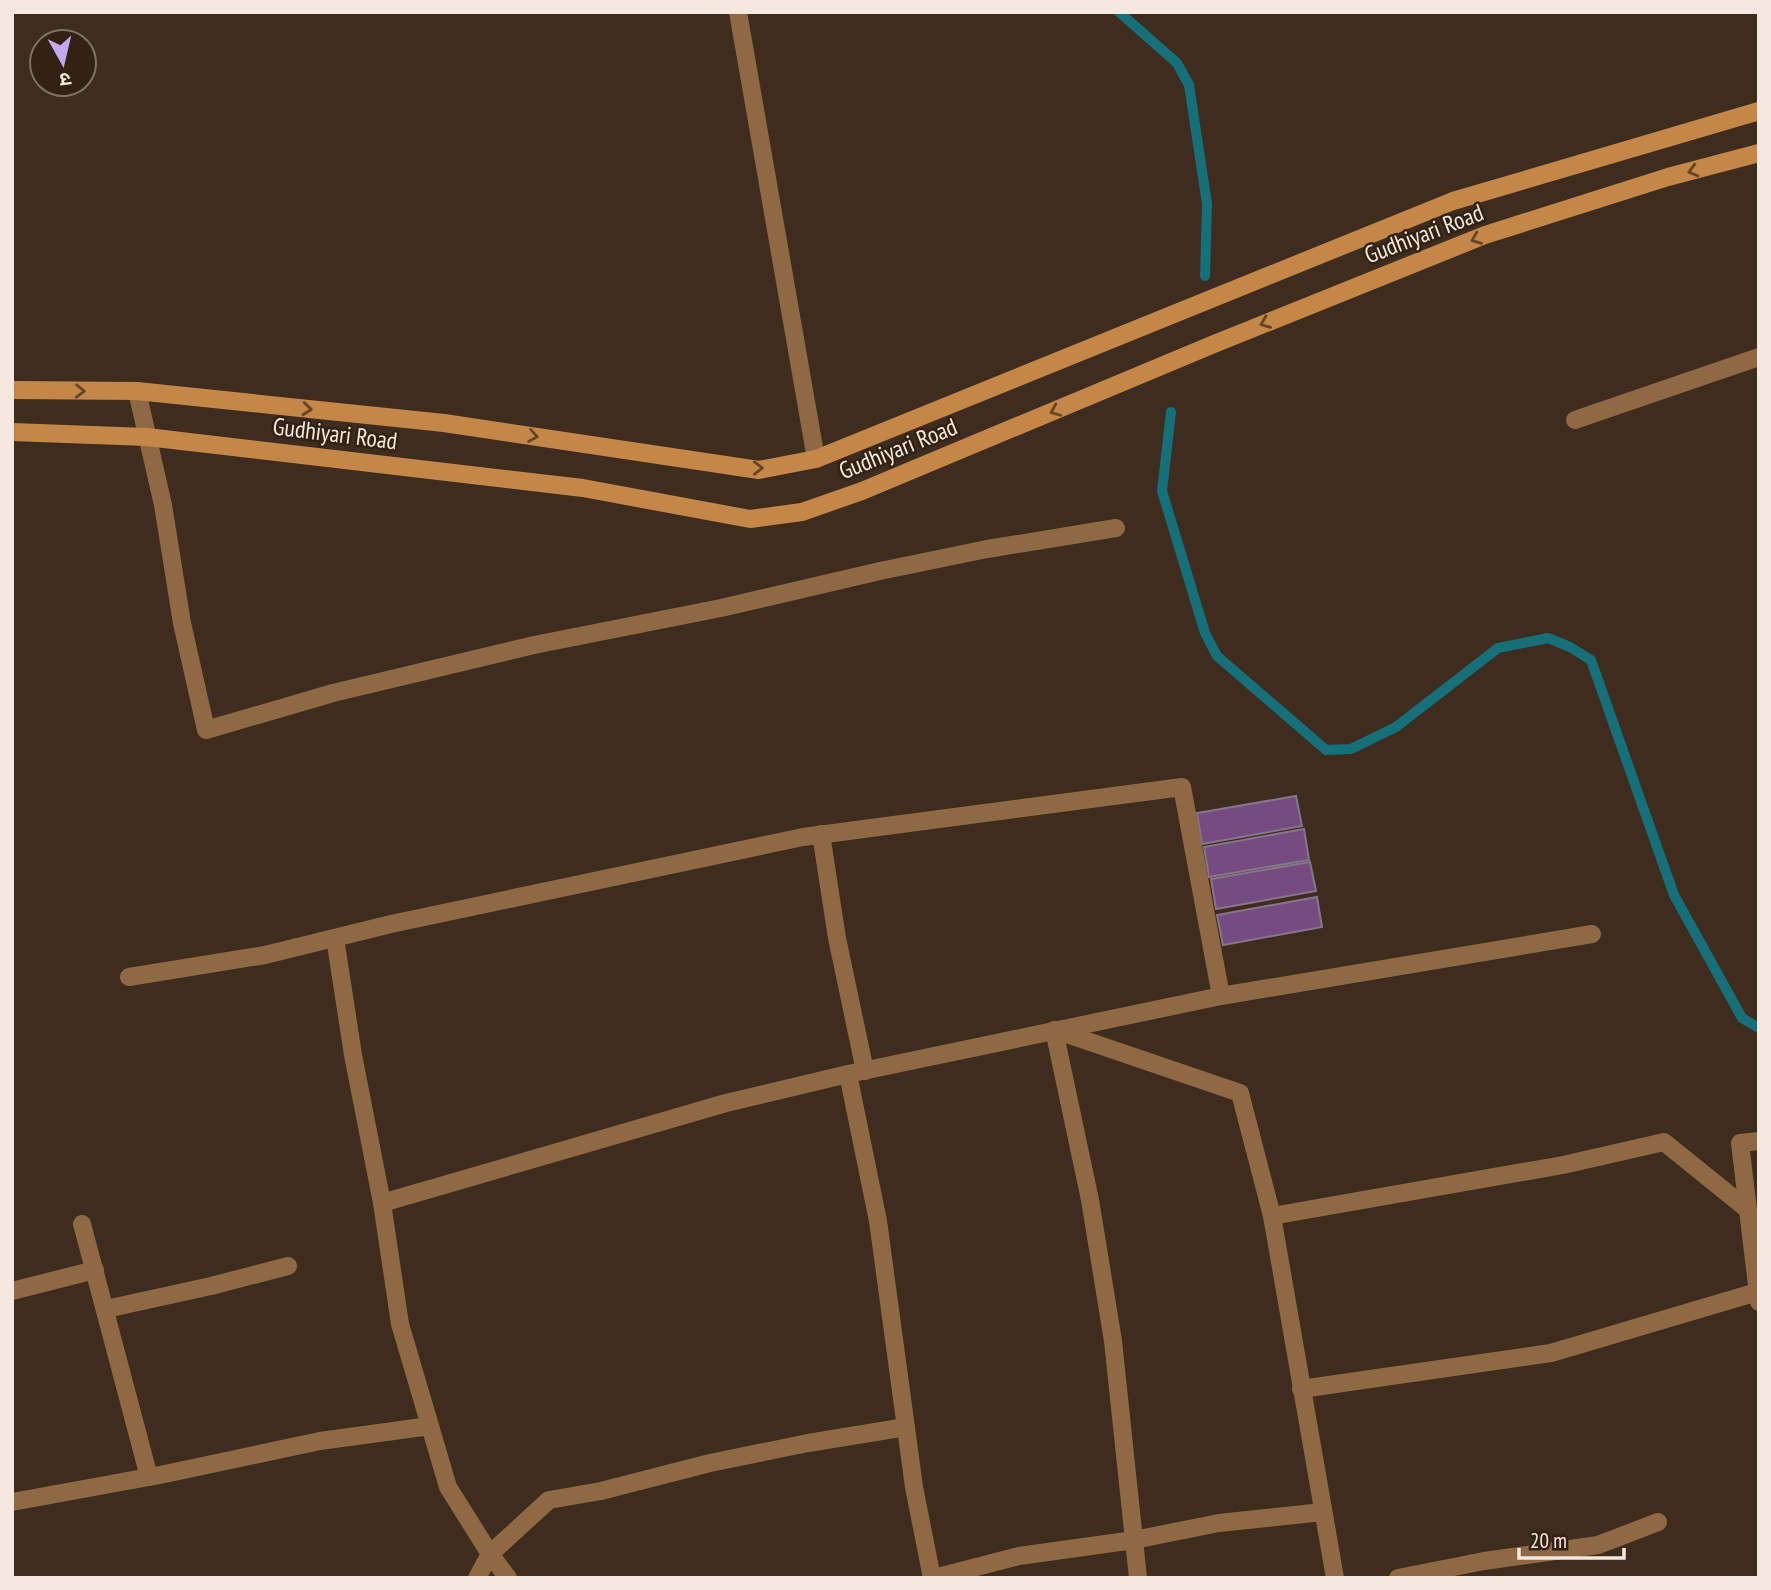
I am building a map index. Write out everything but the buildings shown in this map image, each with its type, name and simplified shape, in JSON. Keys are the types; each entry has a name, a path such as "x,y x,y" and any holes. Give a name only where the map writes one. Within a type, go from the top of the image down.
{"street":[{"path":"738,12 816,459"},
{"name":"Gudhiyari Road","path":"12,390 137,391 444,422 759,470 816,459 1453,201 1759,111"},
{"name":"Gudhiyari Road","path":"12,432 147,437 583,488 750,519 802,512 862,491 1214,344 1485,235 1668,177 1759,153"},
{"path":"1575,420 1759,358"},
{"path":"137,391 163,505 182,623 206,730 333,693 534,645 721,608 947,557 1116,528"},
{"path":"129,977 265,955 821,834 1182,787 1221,996"},
{"path":"821,834 914,1487 933,1578 1019,1556 1134,1540 1219,1523 1323,1511"},
{"path":"382,1203 726,1103 857,1072 1221,996 1592,934"},
{"path":"335,938 353,1055 382,1203 400,1324 447,1487 508,1578"},
{"path":"1054,1030 1240,1093 1272,1216 1335,1578"},
{"path":"1054,1030 1090,1200 1113,1341 1138,1578"},
{"path":"1301,1390 1551,1353 1758,1297 1740,1143 1759,1141"},
{"path":"1272,1216 1563,1166 1664,1142 1747,1209"},
{"path":"82,1224 149,1477"},
{"path":"106,1310 288,1266"},
{"path":"12,1291 95,1270"},
{"path":"12,1502 320,1441 430,1426"},
{"path":"477,1578 490,1554 549,1500 601,1492 709,1463 906,1427"},
{"path":"1398,1578 1484,1561 1598,1545 1658,1522"}],"waterway":[{"path":"1119,12 1177,63 1189,85 1207,204 1205,276"},
{"path":"1171,412 1162,491 1205,633 1217,656 1326,750 1351,749 1396,727 1498,648 1548,638 1591,660 1674,895 1742,1018 1759,1028"}]}
